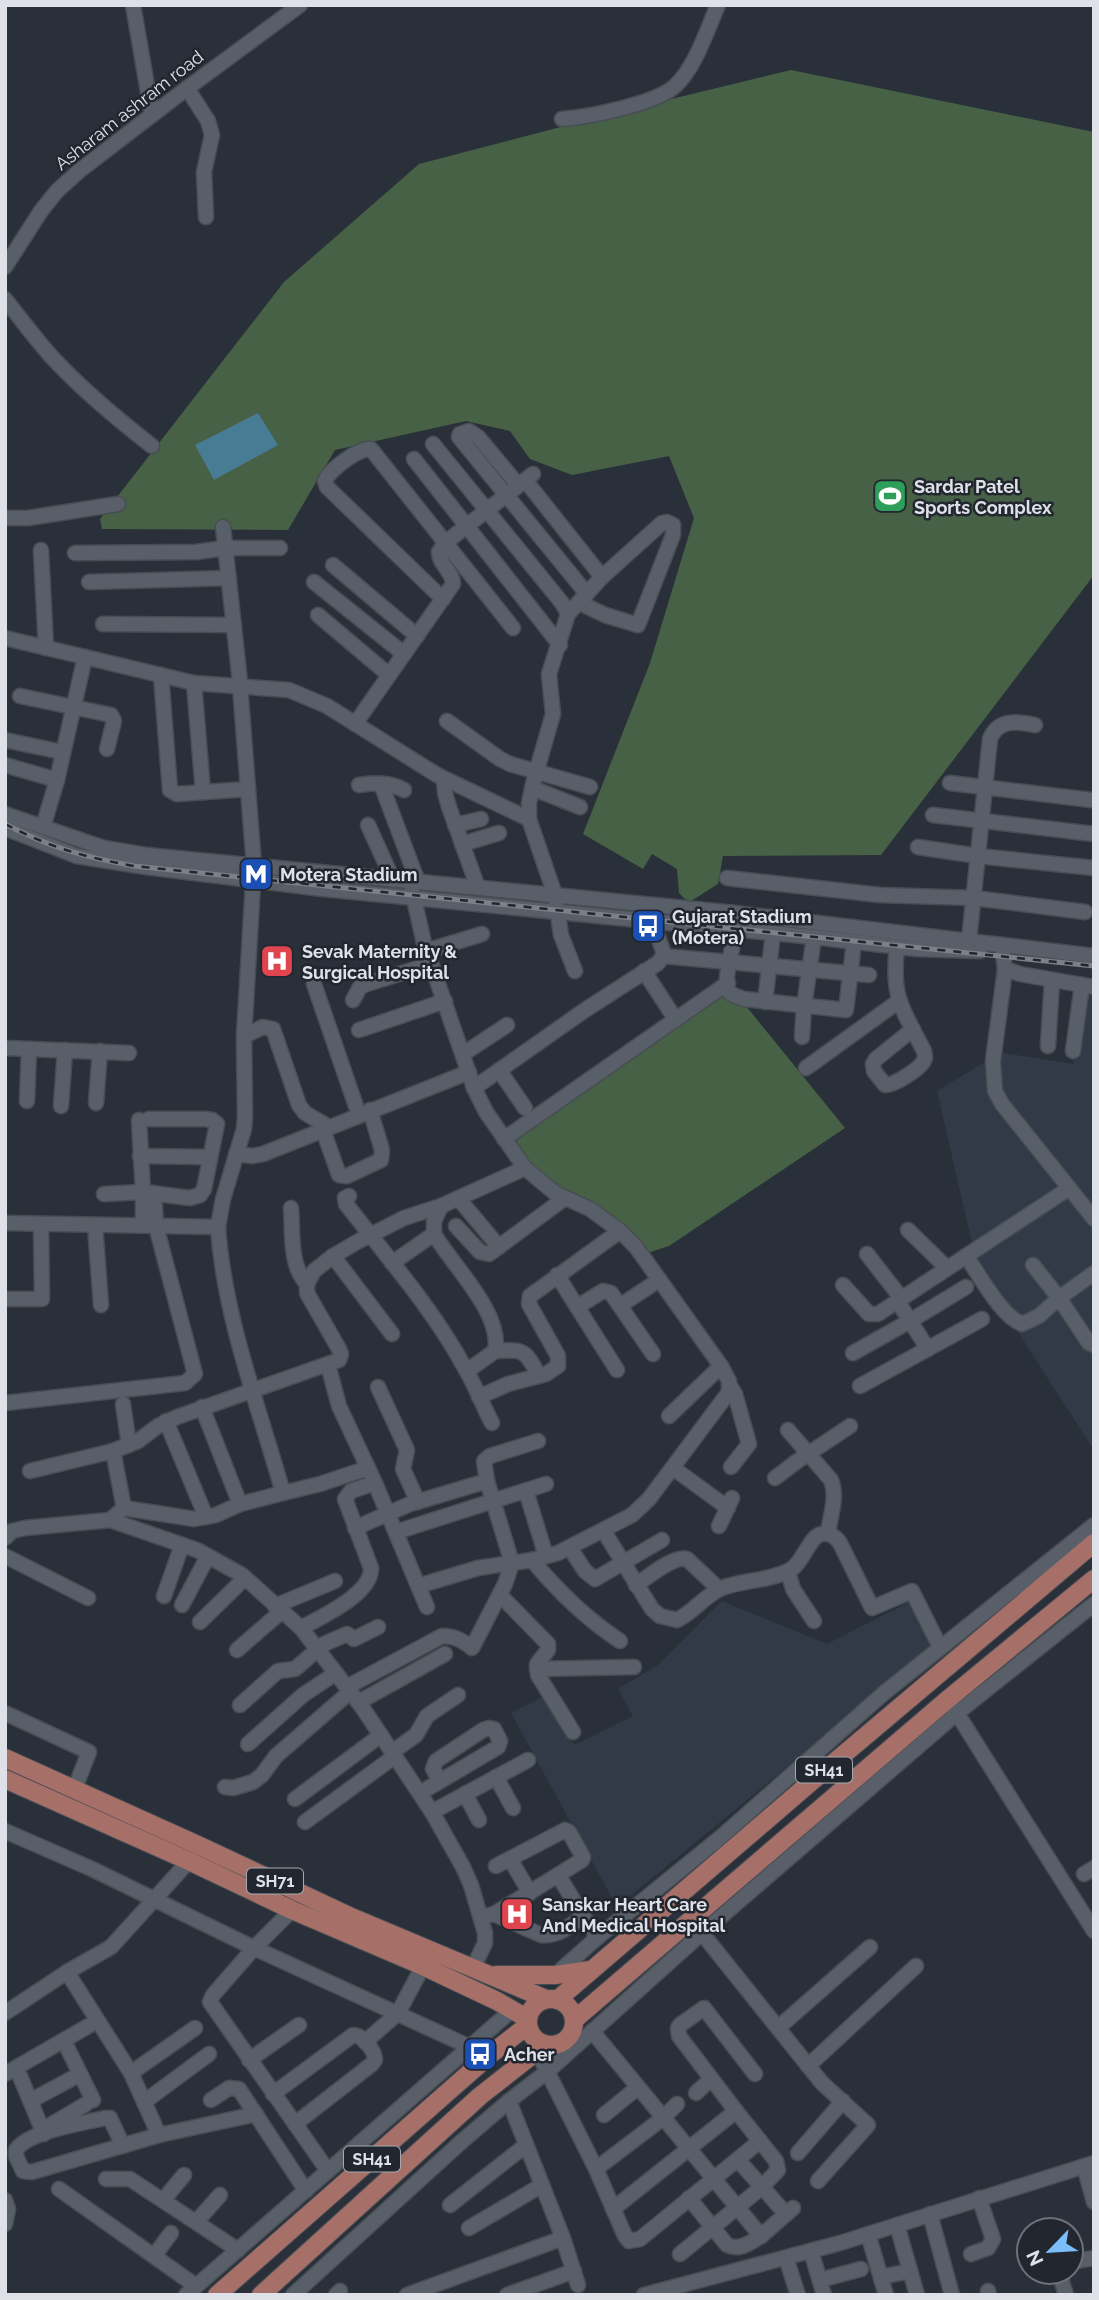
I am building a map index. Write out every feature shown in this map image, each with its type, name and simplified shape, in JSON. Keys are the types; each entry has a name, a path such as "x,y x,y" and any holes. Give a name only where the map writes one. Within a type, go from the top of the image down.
{"main road":[{"name":"SH41","path":"217,2295 528,2022 532,2009 592,1970 1094,1544"},
{"name":"SH41","path":"273,2291 480,2096 541,2048 566,2040 573,2031 574,2020 697,1927 1094,1579"},
{"name":"SH71","path":"5,1758 75,1788 512,2010 528,2022"},
{"name":"SH71","path":"5,1779 292,1910 346,1925 551,1999"},
{"path":"479,1971 555,1975 592,1970"},
{"path":"551,1999 570,2009 574,2020"},
{"path":"528,2022 532,2035 541,2048"}],"street":[{"path":"133,5 152,115"},
{"name":"Asharam ashram road","path":"5,267 57,191 187,88 300,5"},
{"path":"562,119 581,118 661,96 676,86 688,71 718,5"},
{"path":"187,88 208,121 212,135 204,172 206,217"},
{"path":"5,299 49,354 76,382 152,446"},
{"path":"575,971 561,935 555,895 529,818 532,788 553,714 549,674 568,614 584,598 602,577 662,523 673,525 673,535 638,625 605,615 584,598 460,438 463,432 469,431 478,437 525,480 602,577"},
{"path":"433,444 562,603 568,614"},
{"path":"443,599 327,487 326,477 363,449 371,449 513,628"},
{"path":"414,459 559,645"},
{"path":"355,724 454,581 438,555 445,543 525,480"},
{"path":"5,518 28,518 118,504"},
{"path":"223,527 234,625 254,874 244,1036 245,1117 218,1227 223,1271 252,1389 283,1493"},
{"path":"75,553 280,548"},
{"path":"41,550 46,648"},
{"path":"333,565 417,636"},
{"path":"89,582 229,578"},
{"path":"314,582 404,654"},
{"path":"318,615 389,675"},
{"path":"103,624 234,625"},
{"path":"5,638 194,683 289,690 327,706 444,779 529,818"},
{"path":"43,827 57,780 85,657"},
{"path":"161,675 170,790 177,794 248,789"},
{"path":"194,683 203,792"},
{"path":"20,696 112,716 114,721 107,749"},
{"path":"447,721 500,759 536,773 590,787"},
{"path":"969,946 992,734 1008,722 1035,725"},
{"path":"5,740 62,752"},
{"path":"5,765 57,780"},
{"path":"444,779 445,793 478,888"},
{"path":"381,783 415,882 417,920 474,1088 486,1112 525,1168 540,1183 607,1219 636,1247 722,1366 736,1394 749,1444 731,1467"},
{"path":"359,785 381,783 404,790"},
{"path":"950,783 1091,800"},
{"path":"532,788 580,807"},
{"path":"5,814 104,848 414,898 897,947 969,946"},
{"path":"933,815 1094,834"},
{"path":"455,825 481,819"},
{"path":"368,825 393,880"},
{"path":"5,828 52,848 92,860 254,874 393,880 555,895 656,905 969,946 1004,956 1052,980 1088,986 1073,1051"},
{"path":"462,844 499,832"},
{"path":"918,847 1094,868"},
{"path":"727,878 880,895 974,898 1085,912"},
{"path":"474,1088 658,963 663,956 656,921 656,905"},
{"path":"736,930 727,989 730,993 744,999 804,1006 846,1010 854,942"},
{"path":"765,1002 773,933"},
{"path":"353,1000 360,987 482,934"},
{"path":"802,1037 808,969 814,937"},
{"path":"897,947 895,983 899,1001 913,1029"},
{"path":"663,956 869,975"},
{"path":"1004,956 1094,956"},
{"path":"1004,956 1094,964"},
{"path":"1004,956 993,1061 995,1091 1002,1104 1094,1219"},
{"path":"644,971 676,1020"},
{"path":"1048,1046 1052,980"},
{"path":"244,1036 263,1027 273,1029 299,1105 305,1113 326,1128 339,1175 347,1177 381,1160 382,1150 364,1112 314,984"},
{"path":"504,1139 728,984"},
{"path":"359,1030 444,1001"},
{"path":"806,1068 899,1001"},
{"path":"463,1054 507,1025"},
{"path":"5,1048 129,1053"},
{"path":"27,1101 29,1049"},
{"path":"61,1106 65,1050"},
{"path":"96,1103 100,1051"},
{"path":"499,1070 525,1108"},
{"path":"236,1154 263,1154 469,1072"},
{"path":"5,1394 6,1404 185,1383 195,1374 149,1226 149,1192 140,1156 144,1119 212,1120 216,1124 204,1189 200,1195 190,1198 149,1192 104,1194"},
{"path":"140,1156 210,1157"},
{"path":"30,1471 113,1451 144,1438 166,1421 339,1360 341,1354 307,1293 307,1284 314,1272 332,1256 404,1218 441,1206 525,1168"},
{"path":"843,1285 869,1314 877,1314 1068,1188"},
{"path":"349,1196 345,1198 346,1204 440,1327 467,1371 492,1423"},
{"path":"458,1198 499,1247"},
{"path":"456,1226 480,1252 489,1254 565,1198"},
{"path":"441,1206 434,1221 434,1234 489,1313 496,1333 495,1351"},
{"path":"291,1208 295,1265 307,1284"},
{"path":"5,1223 218,1227"},
{"path":"5,1299 42,1299 41,1224"},
{"path":"95,1224 101,1305"},
{"path":"908,1230 947,1268"},
{"path":"479,1397 509,1384 551,1372 558,1366 559,1361 528,1299 532,1292 620,1231"},
{"path":"392,1263 434,1234"},
{"path":"867,1254 900,1300 928,1349"},
{"path":"332,1256 392,1334"},
{"path":"966,1256 1006,1312 1022,1324 1039,1316 1059,1297 1094,1273"},
{"path":"1033,1265 1059,1297 1089,1343 1094,1345"},
{"path":"556,1275 617,1370"},
{"path":"621,1305 659,1280"},
{"path":"852,1353 966,1287"},
{"path":"577,1307 607,1291 621,1305 653,1354"},
{"path":"860,1386 982,1319"},
{"path":"467,1371 495,1351 520,1350 525,1353 539,1376"},
{"path":"328,1365 339,1406 427,1607"},
{"path":"670,1416 722,1366"},
{"path":"418,1586 478,1568 539,1558 570,1548 641,1508 727,1397 730,1386"},
{"path":"378,1387 405,1445 407,1454 403,1469 418,1502"},
{"path":"123,1404 129,1445"},
{"path":"202,1408 240,1504"},
{"path":"166,1421 206,1517"},
{"path":"775,1478 850,1426"},
{"path":"788,1430 831,1480 835,1495 828,1534"},
{"path":"225,1787 233,1788 253,1782 262,1775 276,1756 352,1693 442,1636 459,1639 472,1648 500,1595 512,1563 483,1464 486,1458 538,1441"},
{"path":"113,1451 124,1507"},
{"path":"124,1507 186,1518 206,1517 240,1504 320,1484 368,1468"},
{"path":"673,1468 730,1503 719,1526"},
{"path":"355,1528 418,1502 487,1480"},
{"path":"301,1628 340,1606 368,1582 371,1569 345,1499 351,1491 375,1483"},
{"path":"396,1532 546,1484"},
{"path":"526,1491 539,1558 551,1582 600,1627 621,1641"},
{"path":"110,1520 124,1507"},
{"path":"5,1517 9,1534 110,1520 182,1545 208,1556 245,1578 301,1628 352,1693 420,1793 488,1916 479,1971"},
{"path":"555,1975 721,1837 884,1692 1094,1525"},
{"path":"603,1530 652,1609 660,1616 677,1619 719,1589 788,1571 801,1560 815,1537 828,1534 836,1537 840,1543 872,1608 912,1591 940,1647"},
{"path":"570,1548 585,1571 595,1579 662,1540"},
{"path":"164,1595 182,1545"},
{"path":"5,1556 88,1598"},
{"path":"182,1605 208,1556"},
{"path":"636,1585 682,1557 719,1589"},
{"path":"788,1571 793,1589 814,1621"},
{"path":"200,1622 245,1578"},
{"path":"237,1650 278,1608 335,1581"},
{"path":"500,1595 549,1647 537,1664 537,1669 541,1682 573,1732"},
{"path":"1075,1595 1091,1611 952,1706 1094,1931"},
{"path":"240,1705 278,1671 295,1669 338,1637 347,1634 354,1639 378,1627"},
{"path":"352,1693 445,1654"},
{"path":"537,1669 634,1667"},
{"path":"248,1744 303,1695 335,1672"},
{"path":"305,1822 416,1735 427,1716 458,1695"},
{"path":"5,1713 89,1752 75,1788"},
{"path":"420,1793 499,1746 500,1741 494,1729 484,1730 436,1761 433,1769 440,1781"},
{"path":"295,1799 381,1735"},
{"path":"432,1812 528,1760"},
{"path":"496,1777 513,1808"},
{"path":"465,1794 480,1821"},
{"path":"5,1831 92,1868 254,1948 471,2047"},
{"path":"488,1916 530,1893 583,1857 569,1832 561,1831 496,1866"},
{"path":"510,1859 530,1893"},
{"path":"5,2013 111,1947 189,1861"},
{"path":"558,1875 598,1937"},
{"path":"292,1910 254,1948 210,2002 328,2171"},
{"path":"488,1916 550,1936 559,1934 583,1916"},
{"path":"293,2295 509,2101 548,2071 592,2031 697,1927 822,2083 868,2125 818,2181"},
{"path":"778,2028 870,1947"},
{"path":"365,2042 398,2014 423,1966"},
{"path":"808,2066 916,1966"},
{"path":"67,1972 131,2073 159,2135"},
{"path":"680,2255 776,2174 778,2167 679,2036 680,2025 704,2008 755,2074"},
{"path":"59,2189 154,2256 191,2290 512,2010"},
{"path":"43,2132 30,2101 11,2071 97,2021"},
{"path":"249,2060 299,2025"},
{"path":"131,2073 195,2028"},
{"path":"592,2031 761,2236"},
{"path":"273,2094 352,2035 357,2035 375,2054 375,2060 295,2124"},
{"path":"64,2041 89,2102 19,2145 16,2156 23,2171 32,2172 159,2135 256,2114"},
{"path":"541,2048 548,2071 629,2241 635,2242 760,2141"},
{"path":"144,2102 209,2054"},
{"path":"30,2101 72,2078"},
{"path":"696,2093 711,2079"},
{"path":"211,2100 229,2088 239,2089 306,2191"},
{"path":"604,2115 637,2088"},
{"path":"507,2295 576,2278 509,2101"},
{"path":"798,2153 843,2102"},
{"path":"596,2169 663,2118 677,2104"},
{"path":"613,2209 736,2110"},
{"path":"43,2132 110,2118 123,2146"},
{"path":"450,2205 526,2144"},
{"path":"689,2198 727,2245 740,2248 761,2236 789,2211 738,2160"},
{"path":"644,2295 690,2289 1089,2165 1094,2202"},
{"path":"164,2199 184,2175"},
{"path":"106,2179 131,2179 238,2250"},
{"path":"469,2228 542,2185"},
{"path":"197,2221 220,2195"},
{"path":"971,2254 988,2248 993,2239 979,2198"},
{"path":"5,2200 8,2209 5,2224"},
{"path":"930,2214 952,2295"},
{"path":"897,2225 917,2295"},
{"path":"154,2256 171,2233"},
{"path":"868,2234 886,2295"},
{"path":"407,2295 563,2238"},
{"path":"811,2251 822,2288 861,2269"},
{"path":"786,2258 798,2295"},
{"path":"881,2277 910,2271"}],"shaded area":[{"path":"1083,988 1094,989 1094,1213 998,1089 997,1052 1073,1064"},
{"path":"990,1059 990,1081 1094,1223 1094,1450 1016,1329 957,1253 972,1243 937,1091"},
{"path":"722,1601 827,1644 911,1601 935,1645 617,1907 511,1713 542,1697 574,1745 633,1716 618,1689 658,1665"}],"green space":[{"name":"Sardar Patel Sports Complex","path":"791,70 1094,132 1094,575 881,855 723,856 718,884 691,901 679,893 677,869 652,854 643,869 583,834 650,663 694,518 669,456 572,475 530,459 510,431 466,421 335,450 288,530 102,529 100,519 284,282 419,164"},
{"path":"721,985 742,1001 845,1128 669,1246 647,1253 612,1216 537,1174 510,1137"}],"water":[{"path":"258,413 278,445 214,480 195,445"}],"railway":[{"path":"5,824 68,851 134,866 1094,966"}],"place":[{"name":"Sardar Patel Sports Complex","path":"890,496"},
{"name":"Motera Stadium","path":"256,874"},
{"name":"Gujarat Stadium (Motera)","path":"648,926"},
{"name":"Sevak Maternity & Surgical Hospital","path":"277,961"},
{"name":"Sanskar Heart Care And Medical Hospital","path":"517,1914"},
{"name":"Acher","path":"480,2054"}]}
